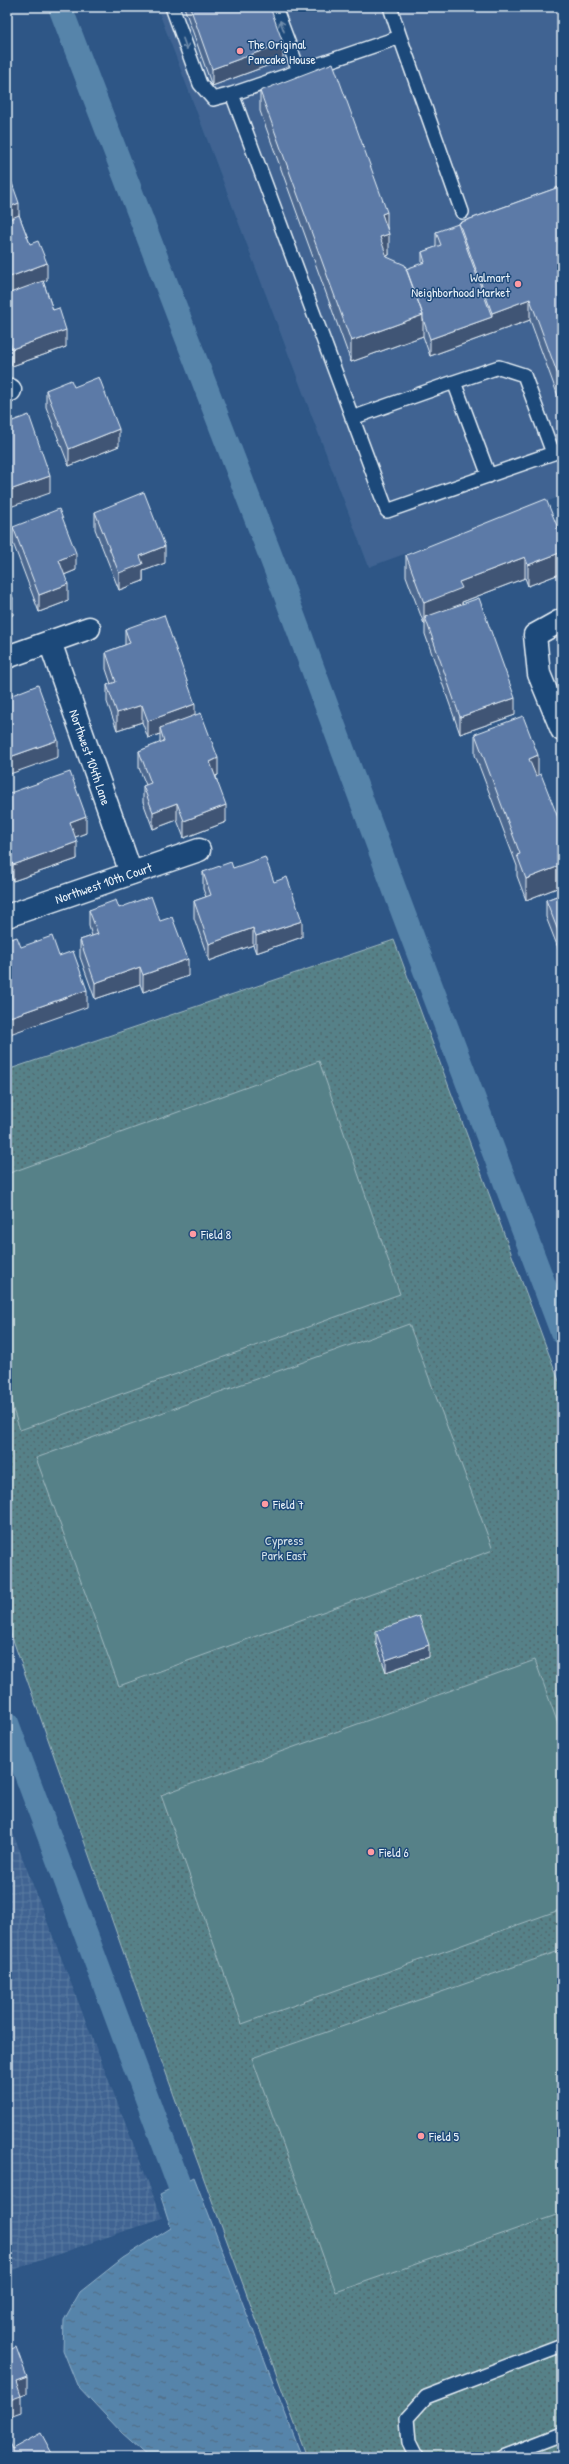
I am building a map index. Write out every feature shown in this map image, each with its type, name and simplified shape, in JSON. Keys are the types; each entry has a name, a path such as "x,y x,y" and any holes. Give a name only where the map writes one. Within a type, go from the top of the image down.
{"street":[{"path":"562,620 535,635 539,674 562,730"},
{"path":"7,657 89,628"},
{"name":"Northwest 104th Lane","path":"50,642 131,873"},
{"name":"Northwest 10th Court","path":"7,916 199,850"}],"lane":[{"path":"172,7 200,84 213,99 232,94 400,37"},
{"path":"275,7 299,71"},
{"path":"390,7 462,212"},
{"path":"232,94 352,418 387,511 558,451 524,375 499,367 352,418"},
{"path":"454,382 489,476"},
{"path":"416,2457 410,2443 407,2418 426,2397 562,2346"},
{"path":"502,2457 562,2434"}],"shaded area":[{"path":"157,7 562,7 562,496 369,567"},
{"path":"7,1818 162,2218 7,2272"}],"green space":[{"name":"Cypress Park East","path":"394,940 562,1389 562,2457 307,2457 194,2152 7,1623 7,1070"},
{"name":"Field 8","path":"319,1061 400,1294 20,1430 7,1392 7,1174"},
{"name":"Field 7","path":"409,1324 493,1550 119,1686 36,1458"},
{"name":"Field 6","path":"535,1660 562,1735 562,1909 242,2024 161,1795"},
{"name":"Field 5","path":"562,1950 562,2213 336,2292 252,2058"}],"water":[{"path":"194,2177 302,2457 149,2457 122,2433 77,2385 63,2350 64,2320 80,2292 123,2258 171,2228 160,2194"}],"building":[{"name":"The Original Pancake House","path":"190,7 270,7 283,43 212,69"},
{"path":"333,63 387,212 382,214 389,234 380,237 387,257 405,265 423,315 351,341 260,91"},
{"path":"7,169 19,203 7,208"},
{"name":"Walmart Neighborhood Market","path":"562,186 562,386 530,299 492,313 459,223"},
{"path":"19,215 30,244 38,241 47,263 7,278 7,220"},
{"path":"458,224 492,317 430,339 406,269 425,262 422,252 441,245 436,232"},
{"path":"43,281 53,310 59,308 66,330 12,349 7,336 7,294"},
{"path":"99,377 119,429 69,449 46,390 71,380 74,387"},
{"path":"29,415 50,476 7,491 7,423"},
{"path":"144,492 165,546 140,556 143,564 119,573 95,512"},
{"path":"546,499 562,538 562,552 528,565 525,557 459,582 462,588 424,603 406,555"},
{"path":"59,509 76,553 59,560 68,584 39,595 13,527"},
{"path":"7,581 13,598 7,600"},
{"path":"479,598 515,698 460,717 425,617"},
{"path":"164,615 195,704 148,721 142,705 117,713 107,685 116,682 106,652 130,643 125,629"},
{"path":"38,685 58,740 7,758 7,697"},
{"path":"201,713 218,758 210,762 226,805 184,821 177,803 153,812 143,786 151,783 139,751 164,741 160,728"},
{"path":"523,716 538,755 529,759 536,776 541,774 562,828 562,865 526,879 517,855 520,854 475,734"},
{"path":"70,772 86,816 70,822 77,842 13,865 7,847 7,794"},
{"path":"265,857 274,882 287,877 302,921 256,936 253,928 209,944 194,901 211,895 203,872 231,862 233,868"},
{"path":"562,894 562,941 546,900"},
{"path":"151,896 160,921 172,917 188,959 143,975 140,967 95,983 80,940 98,934 89,910 116,900 119,908"},
{"path":"52,936 59,956 73,951 87,990 7,1018 7,940 17,937 21,947"},
{"path":"419,1616 429,1645 386,1660 376,1631"},
{"path":"16,2347 27,2377 16,2381 21,2396 7,2401 7,2351"},
{"path":"41,2433 54,2457 7,2457 8,2441 12,2449"}],"waterway":[{"path":"60,7 284,591 401,907 562,1332"},
{"path":"7,1723 190,2214"}],"place":[{"name":"The Original Pancake House","path":"240,51"},
{"name":"Walmart Neighborhood Market","path":"518,284"},
{"name":"Field 8","path":"193,1234"},
{"name":"Field 7","path":"265,1504"},
{"name":"Field 6","path":"371,1852"},
{"name":"Field 5","path":"421,2136"}]}
